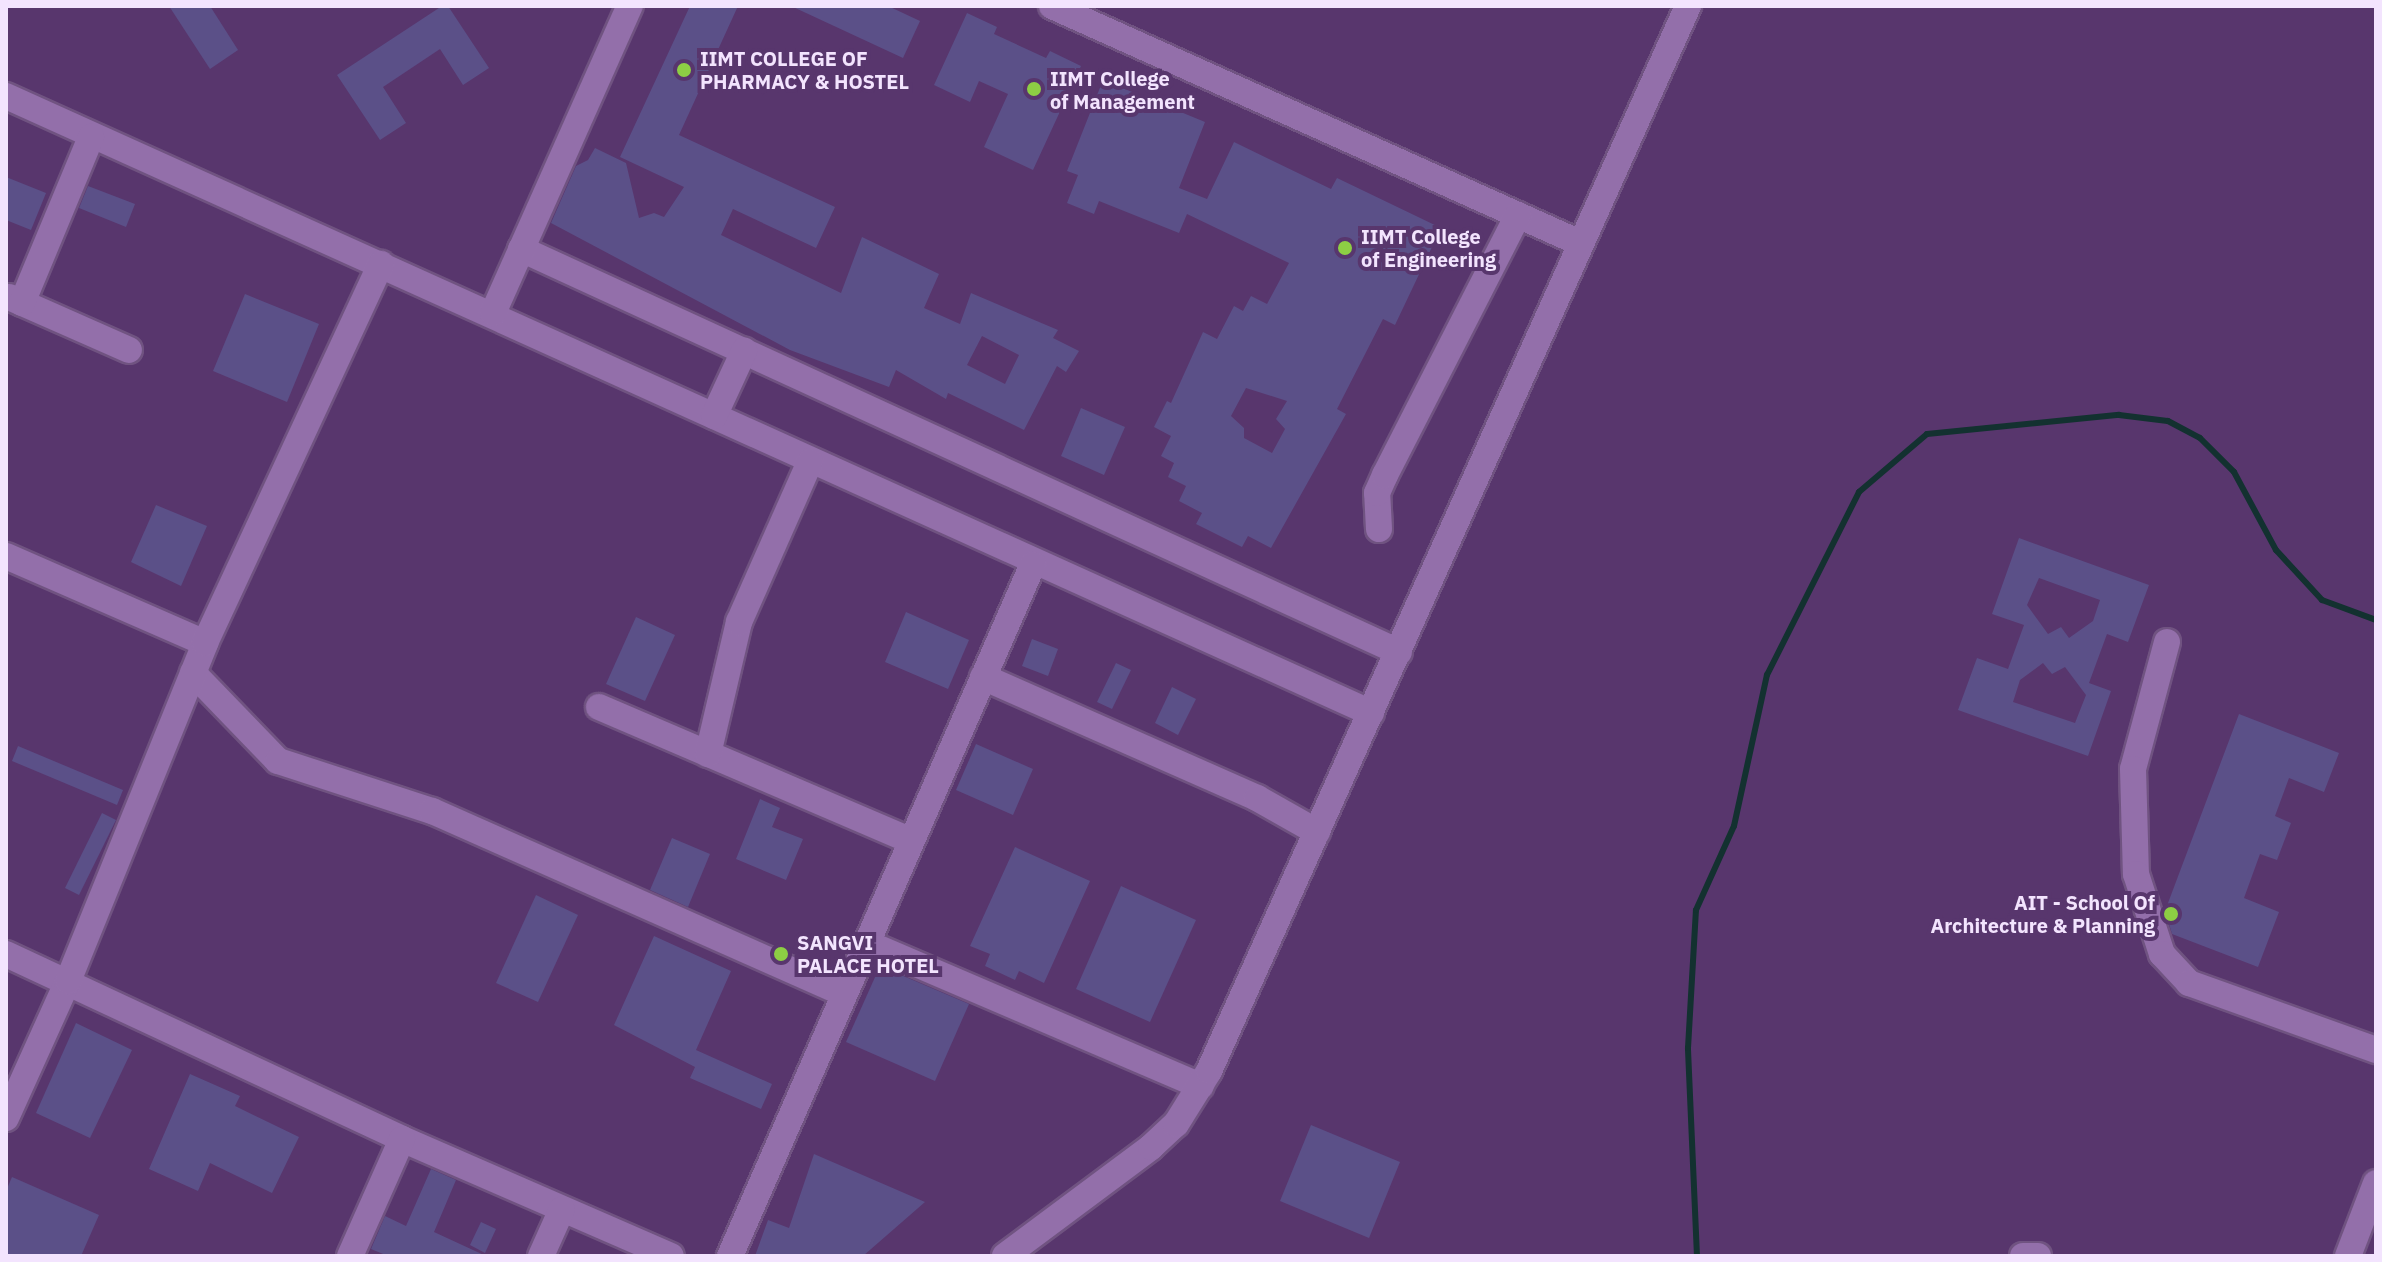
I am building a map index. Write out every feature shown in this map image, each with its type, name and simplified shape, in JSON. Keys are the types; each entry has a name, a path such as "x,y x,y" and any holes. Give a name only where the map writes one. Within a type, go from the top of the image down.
{"street":[{"path":"493,313 630,6"},
{"path":"1052,6 1580,243"},
{"path":"1005,1256 1151,1147 1176,1124 1201,1086 1688,6"},
{"path":"6,96 91,137 493,313 1033,564 1371,713"},
{"path":"91,137 14,300 129,350"},
{"path":"1379,529 1377,493 1518,215"},
{"path":"521,249 1399,652"},
{"path":"6,1118 68,981 205,643 381,264"},
{"path":"714,416 744,351"},
{"path":"708,754 739,622 810,462"},
{"path":"6,556 205,643"},
{"path":"730,1256 1033,564"},
{"path":"2167,642 2133,769 2136,874 2162,954 2189,983 2376,1050"},
{"path":"193,673 278,761 432,811 843,993"},
{"path":"983,677 1257,798 1317,832"},
{"path":"599,707 910,840"},
{"path":"867,943 1201,1086"},
{"path":"6,954 402,1139 671,1256"},
{"path":"350,1256 402,1139"},
{"path":"2348,1256 2376,1183"},
{"path":"541,1256 562,1209"},
{"path":"2023,1256 2038,1256"}],"building":[{"path":"169,6 210,6 238,50 210,69"},
{"path":"442,6 448,6 489,68 463,85 440,49 383,87 406,123 380,140 337,75"},
{"path":"690,6 738,6 679,135 835,207 816,248 733,209 721,235 841,293 862,237 939,274 924,308 960,324 971,293 1058,330 1053,338 1079,351 1066,372 1057,366 1024,430 948,393 946,399 896,370 889,387 790,350 551,223 576,166 588,160 595,148 626,163 639,218 654,213 664,217 684,187 620,157","holes":["982,336 1019,355 1005,384 967,365"]},
{"name":"IIMT COLLEGE OF PHARMACY & HOSTEL","path":"791,6 888,6 920,21 903,58"},
{"name":"IIMT College of Management","path":"967,13 997,27 994,34 1046,58 1050,51 1081,66 1033,170 984,147 1008,94 979,81 970,102 934,85"},
{"path":"1103,80 1205,122 1179,188 1207,199 1234,142 1331,189 1337,178 1441,228 1395,325 1383,319 1337,409 1346,414 1271,548 1248,536 1242,547 1196,524 1202,513 1179,501 1186,486 1168,477 1174,463 1161,456 1171,436 1154,427 1167,401 1171,403 1203,332 1217,339 1234,306 1243,311 1251,296 1267,304 1289,263 1187,214 1179,233 1099,201 1094,214 1067,203 1078,175 1067,171","holes":["1246,388 1287,401 1276,419 1285,429 1272,453 1244,438 1244,428 1231,416"]},
{"path":"6,177 46,193 31,230 6,220"},
{"path":"88,186 135,204 126,227 79,208"},
{"path":"245,294 319,324 287,402 213,371"},
{"path":"1081,408 1125,427 1104,475 1061,456"},
{"path":"156,505 207,526 181,586 131,562"},
{"path":"2019,538 2149,585 2128,642 2107,634 2089,683 2111,691 2088,756 1958,710 1977,658 2008,669 2024,625 1992,614","holes":["2039,578 2100,600 2093,621 2069,638 2061,627 2048,634 2027,605","2043,663 2052,674 2065,667 2086,695 2075,723 2013,702 2020,680"]},
{"path":"906,612 969,640 948,689 885,662"},
{"path":"636,617 675,635 645,701 606,684"},
{"path":"1032,639 1058,649 1048,676 1022,666"},
{"path":"1116,663 1131,670 1112,709 1097,702"},
{"path":"1172,687 1196,699 1178,735 1155,723"},
{"path":"2239,714 2339,753 2324,792 2289,778 2275,816 2291,823 2277,860 2260,854 2244,898 2279,912 2258,967 2172,934 2165,911"},
{"path":"976,744 1033,769 1013,815 956,790"},
{"path":"18,746 123,790 117,805 12,761"},
{"path":"760,799 780,808 772,827 803,839 786,880 736,859"},
{"path":"102,813 116,820 79,895 65,888"},
{"path":"672,838 710,854 688,907 650,890"},
{"path":"1015,847 1090,881 1044,983 1019,971 1015,980 985,966 990,954 970,946"},
{"path":"1121,886 1196,920 1150,1022 1076,989"},
{"path":"536,895 578,915 538,1002 496,983"},
{"path":"654,936 731,971 696,1050 772,1084 761,1109 690,1078 695,1067 614,1025"},
{"path":"880,966 969,1004 935,1081 846,1042"},
{"path":"76,1023 132,1050 90,1138 36,1113"},
{"path":"190,1074 240,1096 235,1106 299,1137 272,1193 210,1163 198,1191 149,1169"},
{"path":"1311,1125 1400,1162 1369,1238 1280,1201"},
{"path":"814,1154 925,1202 863,1256 755,1256 768,1220 789,1228"},
{"path":"431,1169 456,1180 434,1232 486,1256 388,1256 371,1249 385,1216 406,1226"},
{"path":"12,1177 99,1215 81,1256 6,1256 6,1191"},
{"path":"481,1222 496,1229 485,1253 470,1245"}],"waterway":[{"path":"1697,1256 1688,1048 1696,910 1734,826 1767,675 1859,492 1927,434 2119,415 2168,421 2200,438 2234,472 2276,550 2322,600 2376,620"}],"place":[{"name":"IIMT COLLEGE OF PHARMACY & HOSTEL","path":"684,70"},
{"name":"IIMT College of Management","path":"1034,89"},
{"name":"IIMT College of Engineering","path":"1345,248"},
{"name":"AIT - School Of Architecture & Planning","path":"2171,914"},
{"name":"SANGVI PALACE HOTEL","path":"781,954"}]}
